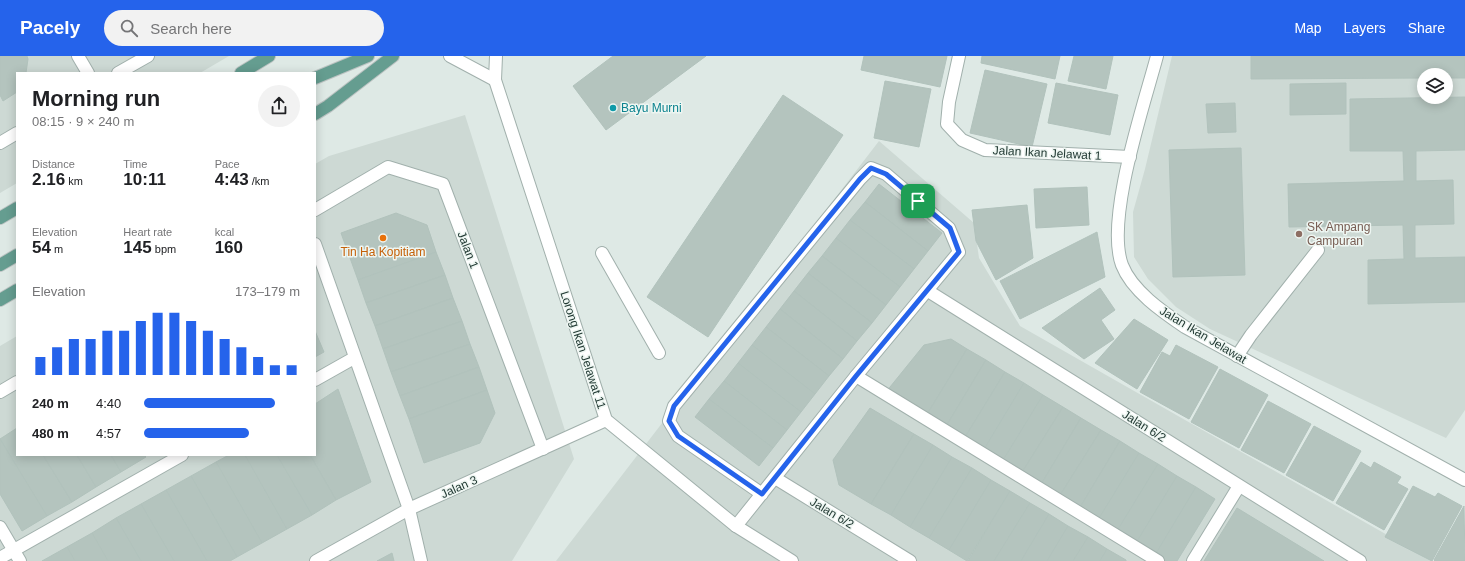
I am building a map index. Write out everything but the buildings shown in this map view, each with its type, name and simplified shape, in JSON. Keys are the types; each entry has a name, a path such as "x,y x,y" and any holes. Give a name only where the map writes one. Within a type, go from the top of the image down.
{"main road":[{"path":"243,72 269,56"},
{"path":"316,78 368,56"},
{"path":"316,113 328,106 392,56"},
{"path":"0,218 16,209"},
{"path":"0,265 16,256"},
{"path":"0,300 16,291"}],"street":[{"path":"78,56 87,72"},
{"path":"120,72 148,56"},
{"path":"450,56 495,80"},
{"name":"Lorong Ikan Jelawat 11","path":"496,56 495,80 606,420 736,526 792,561"},
{"name":"Jalan Ikan Jelawat 1","path":"960,56 949,102 947,124 962,140 985,150 1130,157"},
{"name":"Jalan Ikan Jelawat","path":"1157,56 1130,157 1119,212 1117,239 1123,266 1138,288 1158,308 1185,326 1237,356 1463,476"},
{"path":"0,143 16,134"},
{"name":"Jalan 1","path":"316,209 388,167 443,184 543,449"},
{"path":"736,526 762,494 775,478 856,376 959,252 950,228 886,174 871,168 860,179 674,406 669,421 678,436 762,494"},
{"path":"316,247 354,358 409,509 421,561"},
{"path":"1237,356 1251,335 1318,250"},
{"path":"602,253 659,353"},
{"name":"Jalan 6/2","path":"928,290 1360,561"},
{"path":"316,379 354,358"},
{"path":"856,376 1158,561"},
{"path":"0,392 16,383"},
{"name":"Jalan 3","path":"316,561 409,509 606,420"},
{"path":"0,558 180,456"},
{"name":"Jalan 6/2","path":"775,478 910,561"},
{"path":"1193,561 1239,486"},
{"path":"0,527 20,561"}],"shaded area":[{"path":"0,56 229,56 202,72 16,72 16,184 0,193"},
{"name":"SK Ampang Campuran","path":"1172,56 1465,56 1465,410 1446,438 1210,329 1176,307 1148,279 1134,257 1133,212 1145,169"},
{"path":"465,115 574,459 512,561 0,561 0,346 16,337 16,456 316,456 316,163 329,156"},
{"path":"879,141 974,223 979,258 1020,326 1433,561 556,561"}],"place":[{"name":"Bayu Murni","path":"613,108"},
{"name":"SK Ampang Campuran","path":"1299,234"},
{"name":"Tin Ha Kopitiam","path":"383,238"}],"route":[{"path":"871,168 886,174 918,201 950,228 959,252 856,376 762,494 678,436 669,421 674,406 860,179 871,168"}]}
